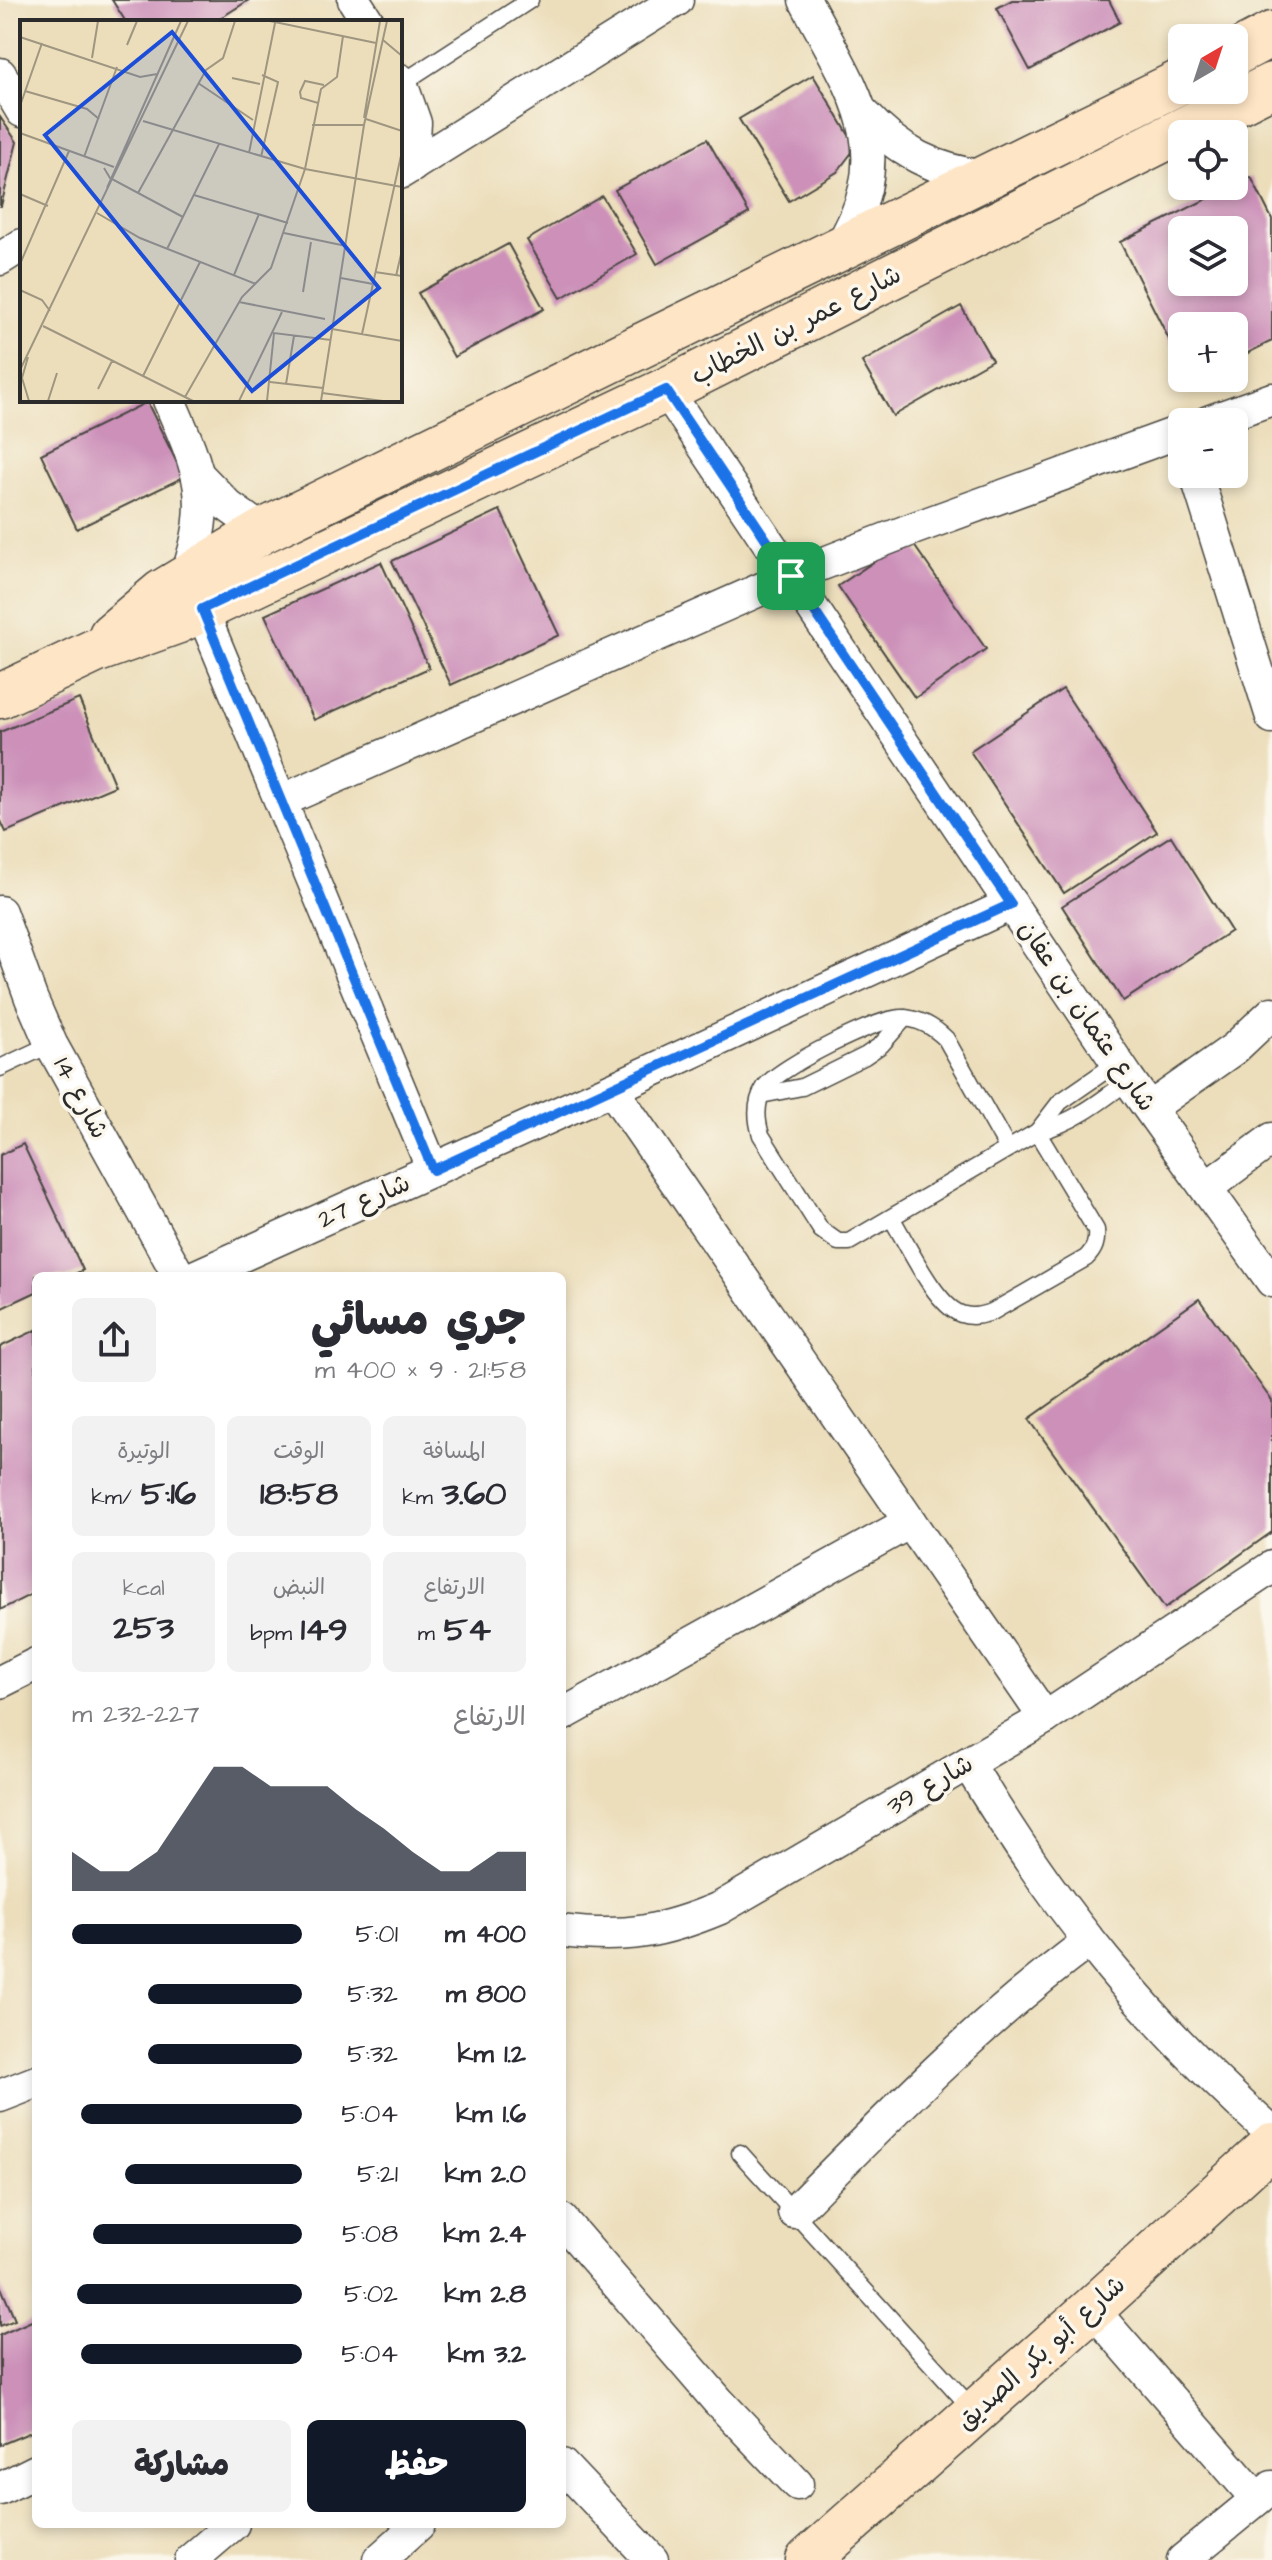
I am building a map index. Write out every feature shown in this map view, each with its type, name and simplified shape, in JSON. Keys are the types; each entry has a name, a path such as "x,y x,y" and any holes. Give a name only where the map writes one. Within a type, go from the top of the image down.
{"street":[{"path":"354,0 367,20"},
{"path":"406,169 677,0"},
{"path":"805,0 863,113 869,137 867,184 862,207 839,249"},
{"path":"1248,47 1272,34"},
{"path":"0,74 20,108"},
{"path":"402,85 415,123 406,169"},
{"name":"شارع عمر بن الخطاب","path":"194,592 426,503 666,390 1272,85"},
{"name":"شارع عمر بن الخطاب","path":"0,696 95,651 150,632 263,531 1168,88"},
{"path":"1132,107 1153,115 1158,125 1158,136 1152,146"},
{"path":"863,113 897,147 918,159 940,169 987,177"},
{"path":"0,259 20,246"},
{"name":"شارع عثمان بن عفان","path":"666,390 1124,1071 1272,1281"},
{"path":"1247,408 1272,399"},
{"path":"170,402 198,475 203,499 194,592 433,1170"},
{"path":"281,801 791,576 929,522 1168,436"},
{"path":"408,461 403,469 404,488 417,501 426,503"},
{"path":"198,475 228,506 263,531"},
{"path":"1200,488 1272,717"},
{"name":"شارع 27","path":"205,1272 612,1089 1011,904"},
{"name":"شارع 14","path":"0,912 51,1044 177,1272"},
{"path":"1150,1108 1235,1048 1272,1013"},
{"path":"612,1089 1045,1718"},
{"path":"1206,1188 1272,1139"},
{"path":"566,1713 910,1522"},
{"name":"شارع 39","path":"566,1932 593,1935 637,1934 679,1925 720,1908 1045,1718 1272,1567"},
{"path":"0,1682 32,1666"},
{"path":"968,1763 1021,1849 1088,1942 1178,2045 1272,2133"},
{"path":"794,2212 948,2058 1031,1985 1088,1942"},
{"path":"1,2092 32,2083"},
{"name":"شارع أبو بكر الصديق","path":"808,2560 1272,2145"},
{"path":"566,2229 718,2401 797,2484"},
{"path":"1092,2309 1265,2493 1183,2560"},
{"path":"566,2469 652,2560"},
{"path":"0,2489 32,2473"},
{"path":"191,2560 228,2528"},
{"path":"379,2560 415,2528"}],"lane":[{"path":"402,81 530,0"},
{"path":"1008,1149 946,1039 935,1028 905,1018 878,1023 781,1071 772,1077 761,1095 757,1116 761,1135 828,1238 849,1242 892,1219 1037,1132 1084,1114 1124,1071"},
{"path":"761,1095 802,1087 865,1056 881,1045 905,1018"},
{"path":"0,1068 51,1044"},
{"path":"1037,1132 1060,1102 1124,1071"},
{"path":"892,1219 946,1305 960,1314 976,1317 992,1312 1086,1258 1094,1250 1096,1230 1037,1132"},
{"path":"740,2153 975,2412"}],"building":[{"path":"112,0 249,0 217,20 125,20"},
{"path":"1012,0 1109,0 1120,22 1030,70 997,8"},
{"path":"813,75 856,147 837,172 789,201 739,119"},
{"path":"0,117 17,142 1,206 0,206"},
{"path":"707,139 749,213 657,264 615,190"},
{"path":"1251,177 1272,219 1272,341 1248,353 1248,312 1168,312 1168,337 1120,242 1168,218 1168,296 1248,296 1248,216 1172,216 1205,200 1248,200 1248,178"},
{"path":"602,196 637,254 561,298 527,240"},
{"path":"508,244 544,309 454,357 418,293"},
{"path":"961,306 992,360 893,416 862,362"},
{"path":"147,402 184,477 77,529 41,454"},
{"path":"500,510 559,635 451,685 392,561"},
{"path":"909,538 986,649 915,698 838,586"},
{"path":"381,562 429,668 314,720 265,615"},
{"path":"1063,689 1157,832 1064,893 970,751"},
{"path":"79,699 115,786 6,832 0,819 0,732"},
{"path":"1171,836 1231,931 1123,1001 1062,906"},
{"path":"23,1144 83,1270 32,1272 32,1294 0,1309 0,1155"},
{"path":"1199,1299 1272,1401 1272,1532 1165,1608 1029,1419"},
{"path":"32,1332 32,1594 0,1610 0,1347"},
{"path":"0,2285 15,2320 0,2326"},
{"path":"32,2321 32,2432 0,2445 0,2335"}],"route":[{"path":"666,390 791,576 1011,904 433,1170 202,609 666,390"}]}
